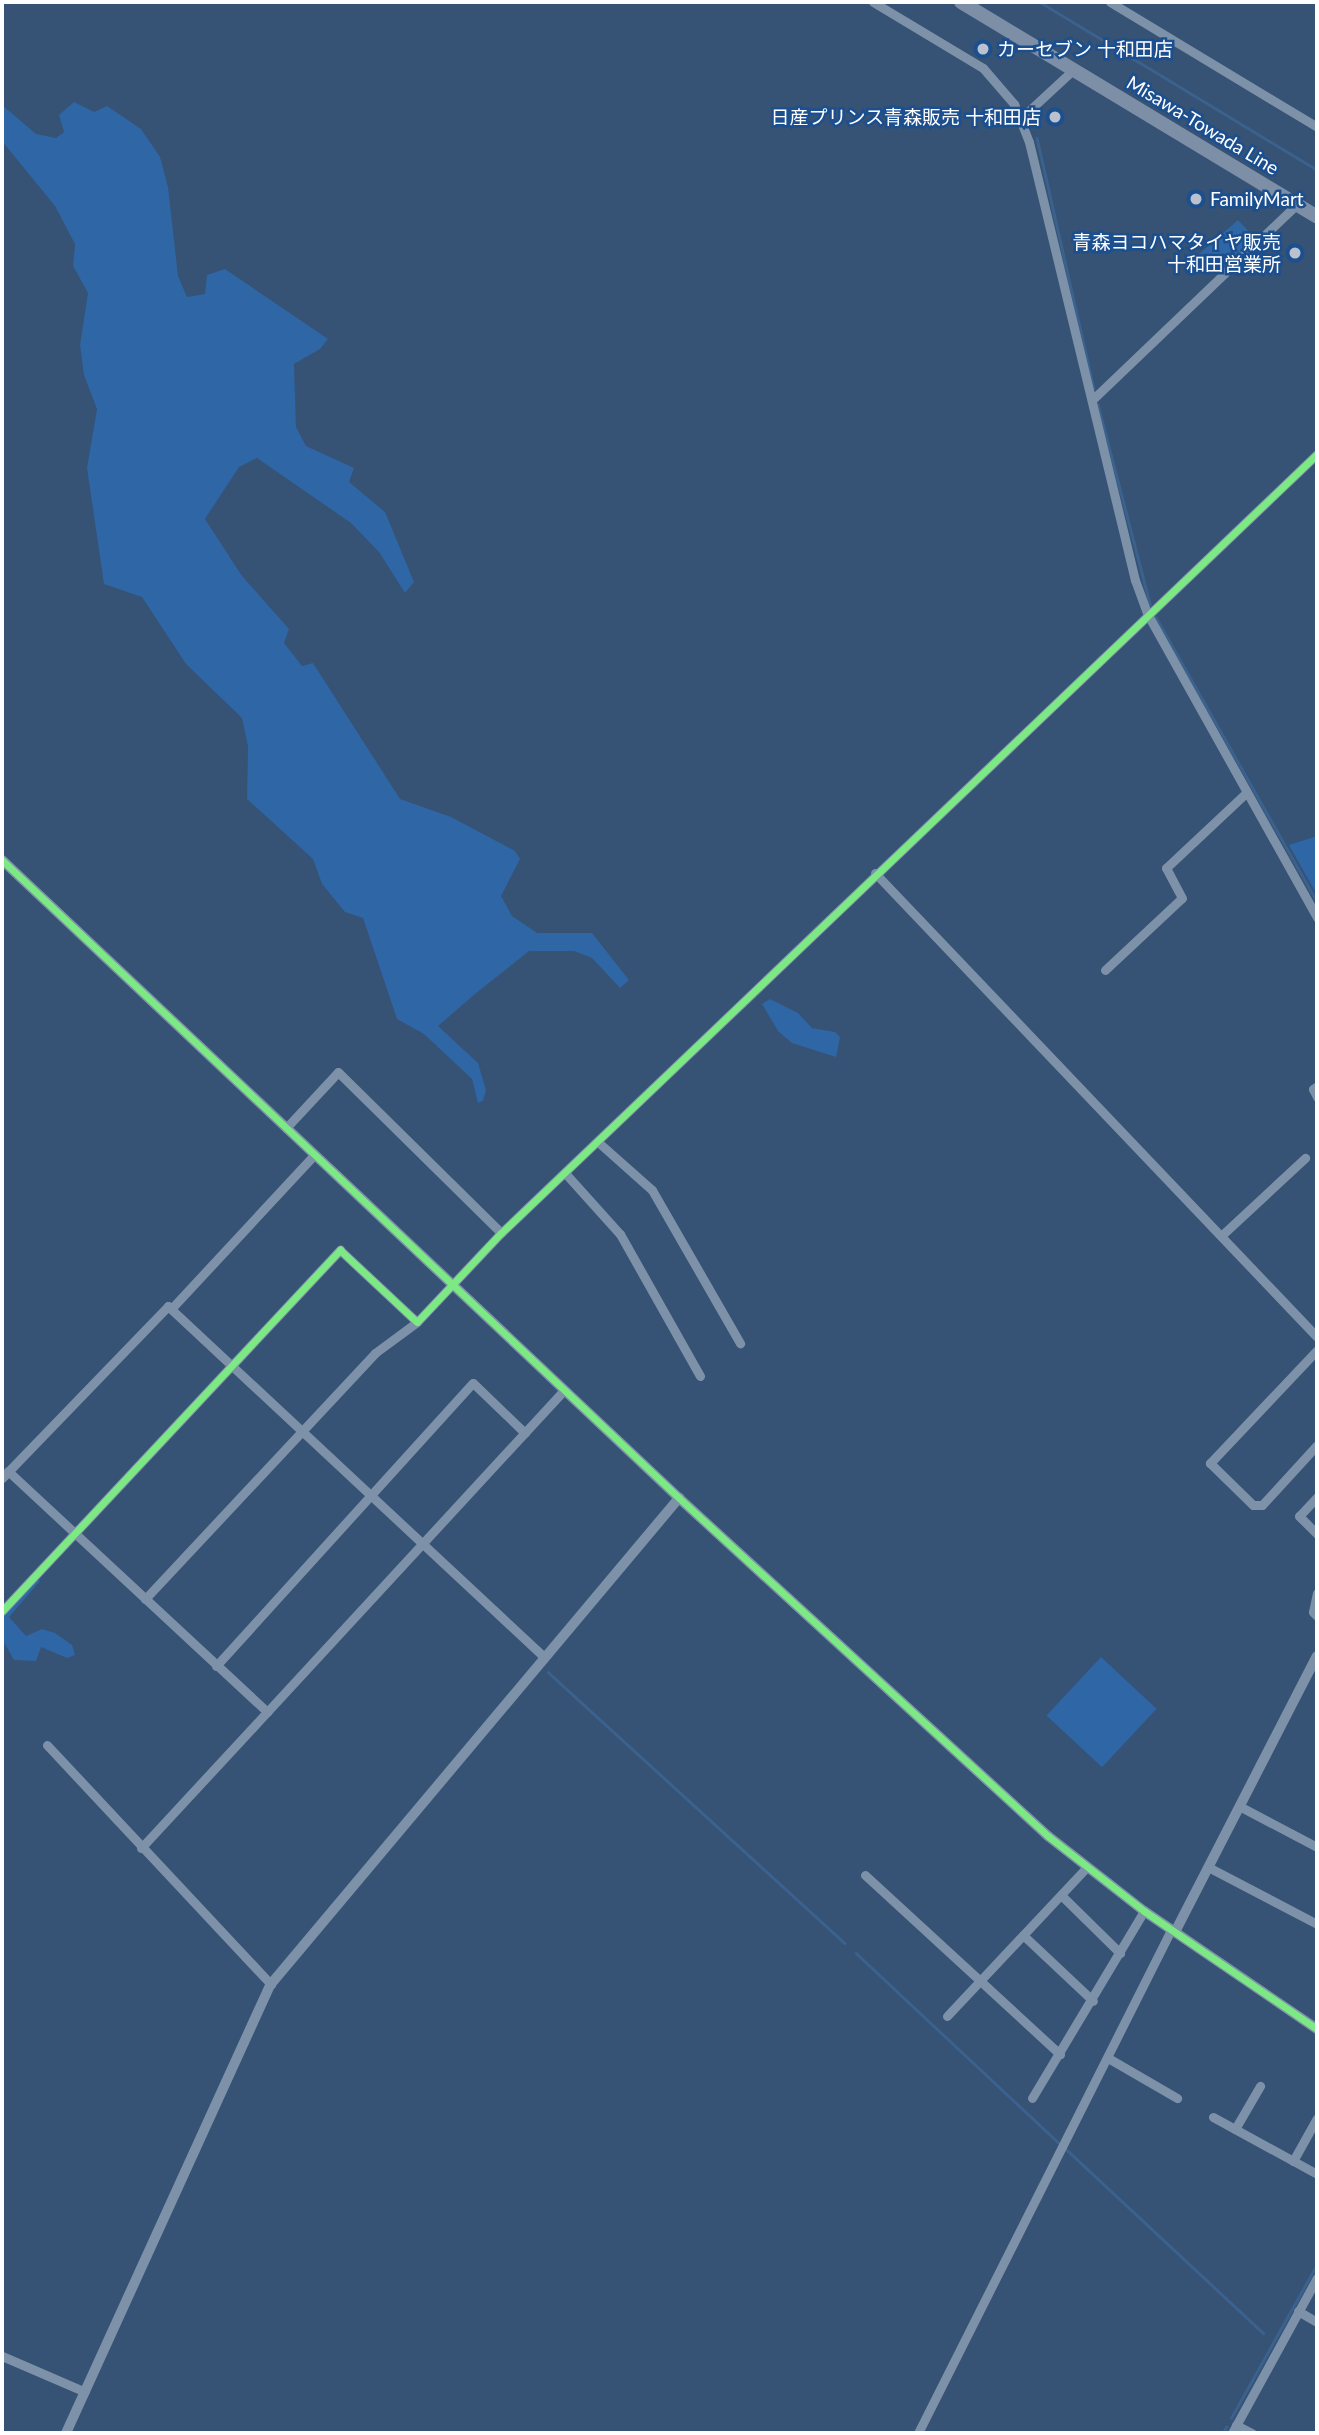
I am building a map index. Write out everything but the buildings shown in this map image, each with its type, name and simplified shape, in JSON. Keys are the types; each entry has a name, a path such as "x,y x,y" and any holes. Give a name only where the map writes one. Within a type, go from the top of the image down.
{"main road":[{"name":"Misawa-Towada Line","path":"961,2 1317,217"}],"street":[{"path":"873,2 983,68 1004,90 1020,118 1135,580 1149,615 1317,918"},
{"path":"1110,2 1317,127"},
{"path":"1020,118 1074,69"},
{"path":"1091,400 1296,205"},
{"path":"145,1599 375,1353 417,1322 500,1233 1317,454"},
{"path":"1105,970 1182,898 1166,868 1246,793"},
{"path":"2,860 679,1498 1086,1867 1144,1911 1317,2029"},
{"path":"875,873 1317,1338"},
{"path":"286,1128 338,1072 500,1233"},
{"path":"1317,1086 1313,1089 1317,1097"},
{"path":"598,1142 652,1190 740,1343"},
{"path":"171,1309 314,1155"},
{"path":"1221,1236 1304,1158"},
{"path":"565,1173 620,1234 700,1376"},
{"path":"2,1611 340,1250 417,1322"},
{"path":"267,1712 76,1535 5,1475 168,1306 544,1657"},
{"path":"1317,1350 1210,1463 1253,1505 1262,1506 1317,1445"},
{"path":"216,1666 473,1383 525,1433"},
{"path":"141,1849 564,1390"},
{"path":"1317,1497 1299,1516 1317,1534"},
{"path":"66,2433 271,1984 679,1498"},
{"path":"1317,1593 1313,1612 1317,1616"},
{"path":"918,2433 1173,1931 1210,1868 1314,1668 1317,1656"},
{"path":"47,1745 141,1849 271,1984"},
{"path":"1241,1807 1317,1847"},
{"path":"947,2016 1086,1867"},
{"path":"1210,1868 1317,1924"},
{"path":"865,1875 1060,2054"},
{"path":"1061,1895 1120,1953"},
{"path":"1032,2098 1093,2001 1144,1911"},
{"path":"1023,1935 1093,2001"},
{"path":"1108,2058 1177,2098"},
{"path":"1235,2129 1260,2086"},
{"path":"1213,2117 1317,2174"},
{"path":"1293,2161 1317,2118"},
{"path":"1252,2433 1234,2429 1317,2278"},
{"path":"1298,2311 1317,2322"},
{"path":"2,2356 85,2392"}],"shaded area":[{"path":"74,102 94,112 107,106 141,129 160,157 168,187 178,276 187,297 205,294 207,275 225,269 328,339 320,349 294,364 296,427 306,446 354,468 349,482 385,512 414,582 405,593 379,552 351,523 257,458 239,467 205,519 242,576 289,629 284,643 302,666 313,663 400,799 451,817 515,851 520,859 501,896 512,916 537,933 592,933 629,980 620,988 592,958 574,951 529,951 475,994 438,1026 478,1063 486,1090 483,1101 478,1103 472,1079 424,1034 397,1019 363,918 345,912 322,884 313,859 247,799 248,746 242,718 186,664 142,597 104,584 87,468 97,409 84,375 80,345 88,293 73,266 75,244 55,206 2,141 2,105 36,134 56,138 64,132 59,115"},
{"path":"1238,220 1256,239 1220,272 1215,271 1199,254"},
{"path":"1317,836 1317,895 1289,845"},
{"path":"770,999 798,1013 812,1028 835,1032 840,1037 836,1057 792,1043 778,1031 762,1004"},
{"path":"37,1579 40,1581 9,1617 26,1636 42,1629 55,1633 72,1645 75,1655 67,1658 41,1647 36,1661 14,1660 2,1639 2,1617"},
{"path":"1101,1657 1157,1709 1102,1767 1046,1716"}],"waterway":[{"path":"1040,2 1317,170"},
{"path":"1037,138 1094,389"},
{"path":"1098,404 1150,604"},
{"path":"1156,617 1317,901"},
{"path":"548,1672 845,1943"},
{"path":"856,1953 1058,2142"},
{"path":"1066,2149 1263,2333"},
{"path":"1231,2418 1317,2264"},
{"path":"1223,2433 1226,2427"}],"cycle path":[{"path":"2,1611 340,1250 417,1322 501,1233 1317,454"},
{"path":"2,860 679,1498 1048,1836 1144,1911 1317,2029"}],"place":[{"name":"カーセブン 十和田店","path":"983,49"},
{"name":"日産プリンス青森販売 十和田店","path":"1055,117"},
{"name":"FamilyMart","path":"1196,199"},
{"name":"青森ヨコハマタイヤ販売 十和田営業所","path":"1295,253"}]}
